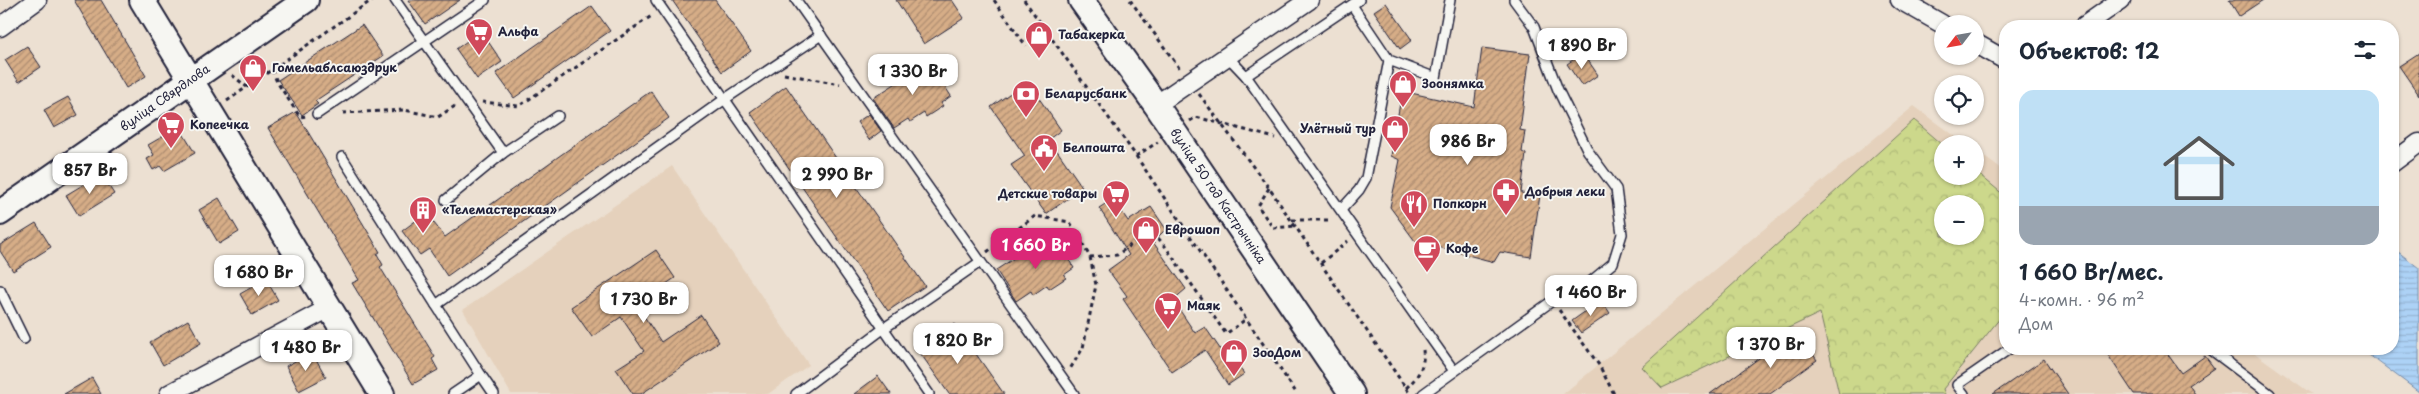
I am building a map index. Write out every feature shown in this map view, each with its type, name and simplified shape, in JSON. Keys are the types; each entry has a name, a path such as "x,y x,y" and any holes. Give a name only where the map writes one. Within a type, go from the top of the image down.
{"main road":[{"path":"142,0 192,79 377,392"},
{"name":"вуліца Свярдлова","path":"0,213 306,0"},
{"name":"вуліца 50 год Кастрычніка","path":"1081,0 1174,131 1352,394"}],"street":[{"path":"0,27 37,0"},
{"path":"1156,105 1309,0"},
{"path":"1900,0 1934,19"},
{"path":"2093,20 2121,0"},
{"path":"1984,47 1999,56"},
{"path":"2399,158 2419,143"},
{"path":"169,394 329,308"}],"lane":[{"path":"394,0 503,153"},
{"path":"317,114 485,0"},
{"path":"656,0 929,394"},
{"path":"796,0 1074,394"},
{"path":"1246,76 1355,2 1389,60 1436,78 1450,0"},
{"path":"1423,394 1552,301 1589,283 1613,263 1622,234 1616,189 1588,151 1558,90 1534,27 1514,0"},
{"path":"436,305 725,99 821,35"},
{"path":"1227,56 1246,76 1454,371"},
{"path":"1341,210 1359,190 1366,178 1389,60"},
{"path":"446,200 503,153 558,116"},
{"path":"342,157 494,394"},
{"path":"796,394 979,260"},
{"path":"0,290 24,339"},
{"path":"1964,394 1957,385 2000,355"},
{"path":"2218,355 2270,394"},
{"path":"453,394 481,375"}],"path":[{"path":"211,112 372,0"},
{"path":"994,0 1026,46"},
{"path":"1024,0 1136,156 1297,394"},
{"path":"1130,0 1189,82 1270,188 1410,394"},
{"path":"766,71 857,86"},
{"path":"1136,156 1196,118 1277,138 1272,130"},
{"path":"1270,188 1258,206 1273,228 1296,226"},
{"path":"1292,220 1336,220 1331,213"},
{"path":"979,260 1035,216 1070,222 1090,257 1096,285 1083,348 1064,380"},
{"path":"1090,257 1117,256 1151,230 1165,246 1226,334 1246,319"},
{"path":"1321,263 1349,241 1345,234"},
{"path":"1552,301 1599,365 1614,394"},
{"path":"1406,388 1415,380 1422,368 1423,346"}],"shaded area":[{"path":"1914,106 1934,121 1934,125 1940,125 1954,135 1934,135 1934,185 1984,185 1984,157 1999,168 1999,355 2257,355 2312,394 1563,394"},
{"path":"672,166 809,365 768,394 511,394 463,310"}],"green space":[{"path":"1914,120 1934,137 1934,185 1984,185 1984,178 1999,191 1999,319 1943,389 1945,394 1839,394 1820,313 1662,388 1642,367"}],"water":[{"path":"2399,253 2419,268 2419,392 2369,355 2399,355"}],"building":[{"path":"74,0 101,0 146,76 126,88"},
{"path":"408,0 460,0 425,24"},
{"path":"672,0 715,0 751,51 722,72"},
{"path":"896,0 952,0 964,18 924,44"},
{"path":"2229,0 2263,0 2239,16"},
{"path":"1386,3 1412,40 1400,49 1374,11"},
{"path":"592,6 610,31 514,98 496,73"},
{"path":"362,25 383,56 315,101 318,104 302,115 278,80"},
{"name":"Альфа","path":"481,31 502,62 477,79 456,49"},
{"path":"27,46 41,67 19,82 5,60"},
{"path":"1482,48 1530,54 1520,130 1525,131 1522,152 1526,154 1521,193 1540,195 1531,257 1500,252 1494,262 1415,241 1390,207 1400,160 1391,156 1402,91 1474,107"},
{"path":"1583,53 1598,75 1582,86 1567,64"},
{"path":"2419,53 2419,95 2399,66"},
{"path":"929,62 951,96 941,103 943,106 926,117 924,113 910,122 908,119 894,128 873,98"},
{"path":"1027,81 1061,130 1049,139 1083,188 1046,214 1011,165 1025,156 991,107"},
{"path":"786,86 925,286 888,311 750,112"},
{"path":"651,91 669,118 447,276 429,249 420,255 402,231 426,213 445,237"},
{"path":"68,97 78,115 54,128 44,110"},
{"path":"296,112 380,252 377,254 383,265 380,267 435,357 432,359 438,370 413,384 352,283 359,280 268,128"},
{"path":"869,114 881,131 869,140 857,122"},
{"name":"Копеечка","path":"182,132 195,153 164,171 160,166 153,170 147,159 154,155 148,145 167,134 170,139"},
{"path":"101,174 114,194 79,216 66,195"},
{"path":"219,198 239,232 219,244 199,210"},
{"path":"1113,199 1128,221 1151,207 1166,229 1153,242 1186,289 1173,300 1195,333 1205,327 1227,359 1232,356 1244,374 1228,385 1205,350 1172,372 1123,299 1127,296 1108,270 1129,255 1099,208"},
{"path":"36,223 51,247 13,271 0,251 0,245"},
{"path":"1054,237 1074,268 1064,275 1066,278 1049,289 1047,285 1033,295 1031,291 1016,301 996,270 1019,255 1021,258"},
{"path":"656,250 675,278 636,304 661,342 701,315 719,342 641,394 633,394 616,369 644,351 621,317 592,337 571,307"},
{"path":"266,279 278,300 252,315 240,294"},
{"path":"1601,300 1610,313 1581,333 1572,321"},
{"path":"188,320 201,343 163,365 150,342"},
{"path":"955,324 1004,394 949,394 918,350"},
{"path":"1796,331 1817,360 1770,394 1710,394"},
{"path":"312,352 326,377 299,391 286,366"},
{"path":"2108,355 2168,355 2181,373 2205,356 2214,368 2189,385 2195,394 2134,394"},
{"path":"2044,359 2068,394 1993,394"},
{"path":"878,376 891,394 854,394"},
{"path":"92,378 101,394 64,394"}],"place":[{"name":"Альфа","path":"479,56"},
{"name":"Табакерка","path":"1039,59"},
{"name":"Гомельаблсаюздрук","path":"253,92"},
{"name":"Зоонямка","path":"1403,108"},
{"name":"Беларусбанк","path":"1026,118"},
{"name":"Копеечка","path":"171,149"},
{"name":"Улётный тур","path":"1395,153"},
{"name":"Белпошта","path":"1044,172"},
{"name":"Добрыя леки","path":"1506,216"},
{"name":"Детские товары","path":"1116,218"},
{"name":"Попкорн","path":"1414,228"},
{"name":"«Телемастерская»","path":"423,234"},
{"name":"Еврошоп","path":"1146,254"},
{"name":"Кофе","path":"1427,273"},
{"name":"Маяк","path":"1168,330"},
{"name":"ЗооДом","path":"1234,377"}]}
